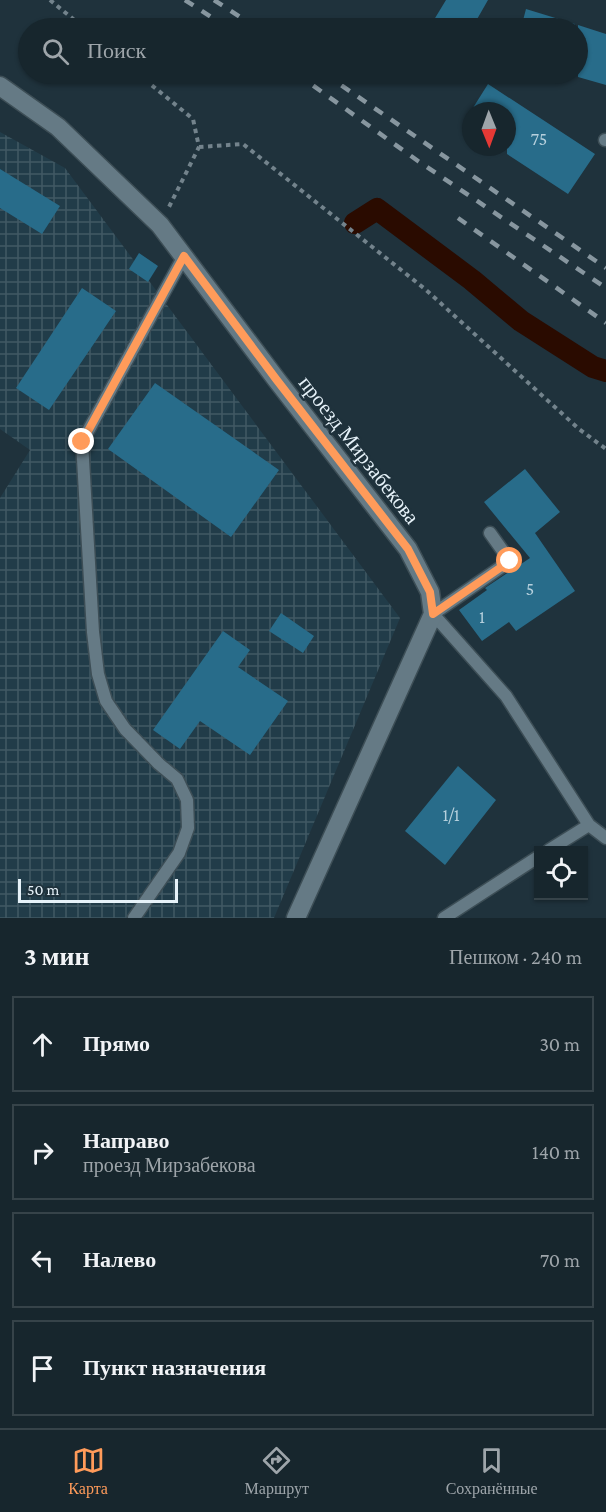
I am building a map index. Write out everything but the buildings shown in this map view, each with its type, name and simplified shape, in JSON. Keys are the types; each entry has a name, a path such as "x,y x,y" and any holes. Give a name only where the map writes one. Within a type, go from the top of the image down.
{"street":[{"name":"проезд Мирзабекова","path":"0,86 58,127 160,225 408,549 430,592 433,614"},
{"path":"296,918 433,614"}],"lane":[{"path":"134,918 178,853 188,828 187,800 177,779 125,729 106,701 98,674 93,632 82,442 184,256"},
{"path":"490,533 510,561 433,614 506,696 589,825 606,838"},
{"path":"555,846 589,825"},
{"path":"444,918 534,860"}],"path":[{"path":"50,0 72,18"},
{"path":"150,84 193,119 199,147 160,225"},
{"path":"199,147 243,144 425,289 579,429 606,449"}],"shaded area":[{"path":"0,132 65,168 400,618 274,918 0,918 0,498 30,450 0,429"}],"waterway":[{"path":"355,223 377,209 472,280 521,321 593,367 606,371"}],"railway":[{"path":"185,0 213,18"},
{"path":"214,0 242,18"},
{"path":"311,84 418,161 606,288"},
{"path":"339,84 606,268"},
{"path":"458,218 606,323"}],"route":[{"path":"82,442 184,256 408,549 430,592 433,614 510,561"}]}
